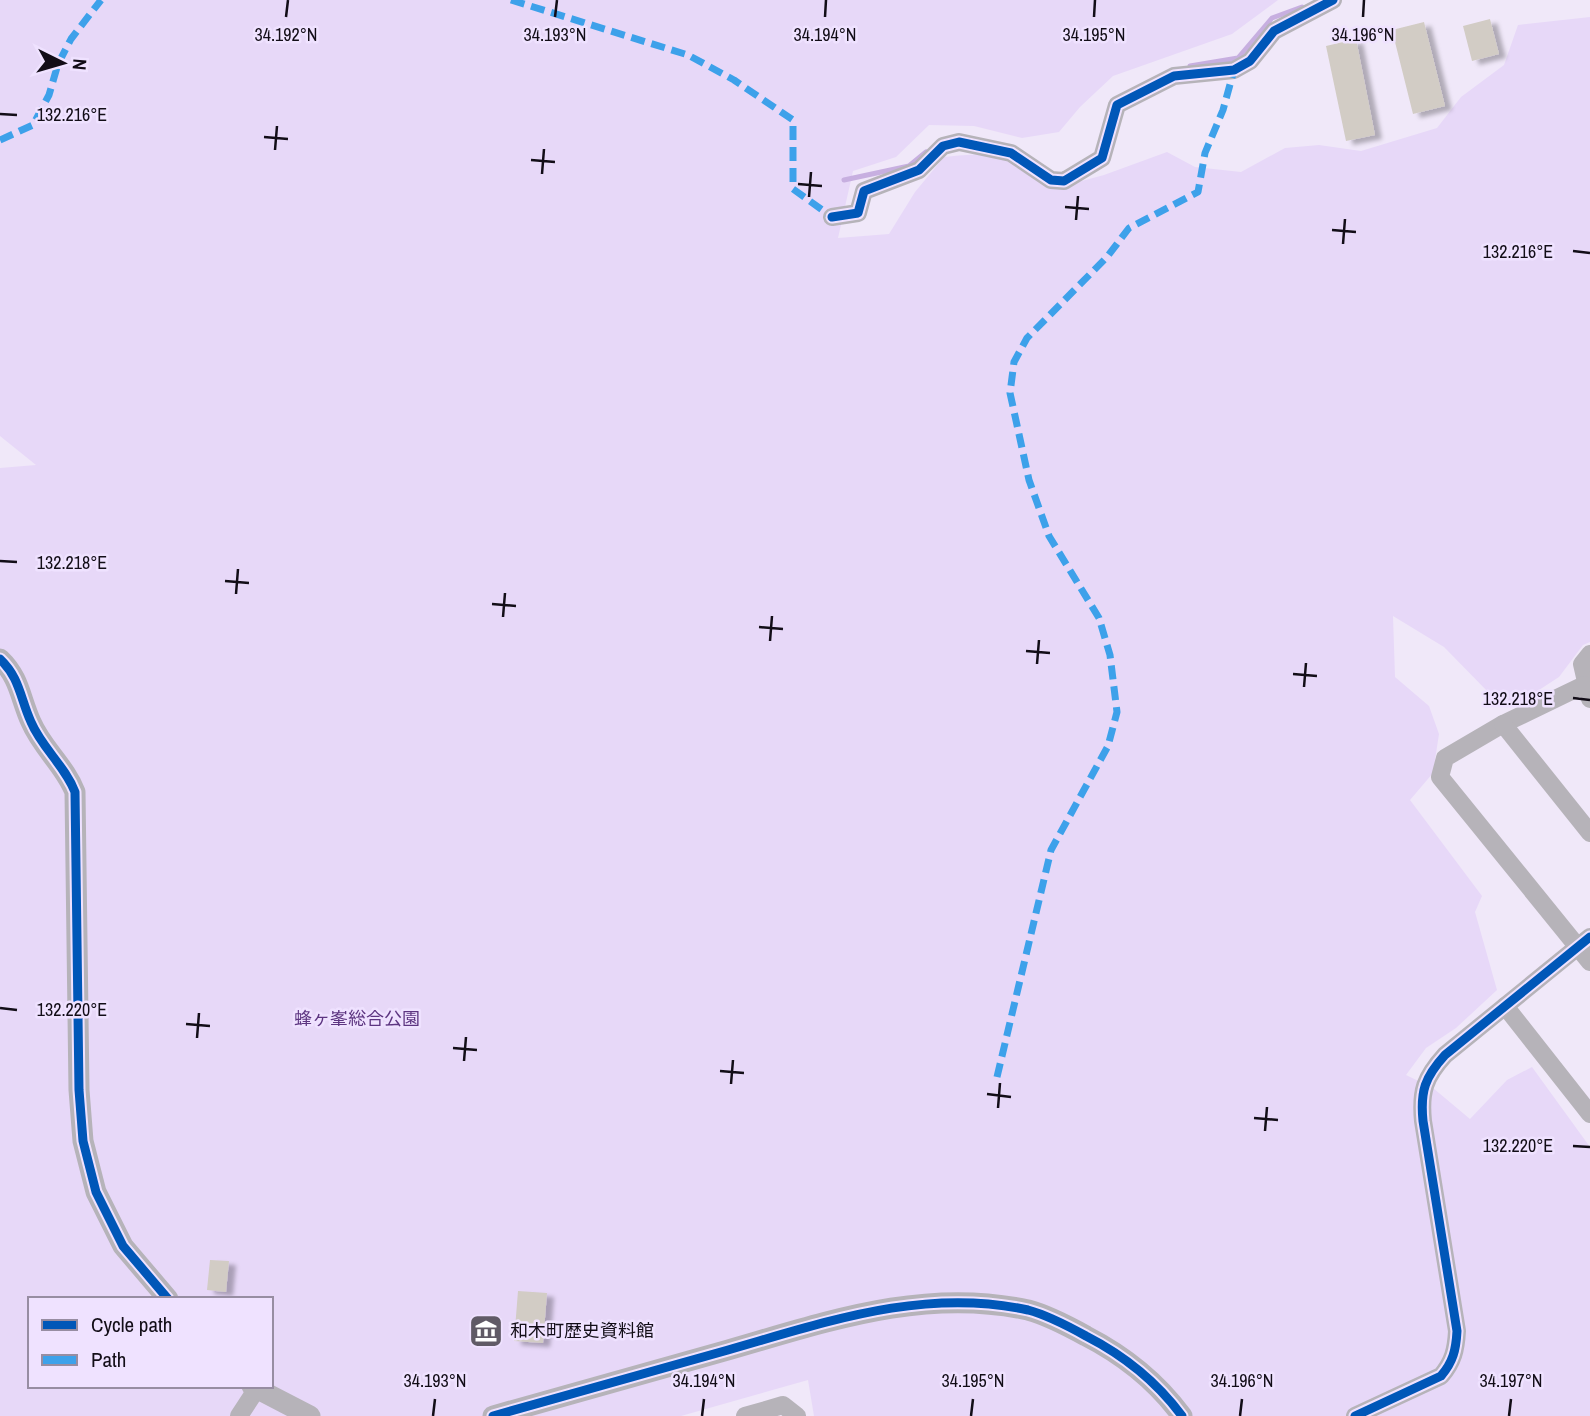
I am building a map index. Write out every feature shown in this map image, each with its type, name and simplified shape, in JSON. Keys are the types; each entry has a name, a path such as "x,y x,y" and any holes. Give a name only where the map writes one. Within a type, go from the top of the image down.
{"street":[{"path":"832,217 858,213 864,191 919,170 943,146 959,142 1011,153 1051,180 1064,181 1102,158 1117,105 1174,76 1234,70 1250,61 1274,31 1333,0"},
{"path":"1590,654 1582,664 1587,692 1503,724 1445,758 1440,777 1584,942 1590,962"},
{"path":"0,659 19,683 31,723 70,778 75,792 79,1090 83,1141 93,1180 123,1246 166,1297"},
{"path":"1503,724 1590,833"},
{"path":"1355,1416 1441,1376 1450,1365 1457,1348 1457,1331 1420,1093 1429,1073 1445,1055 1584,942"},
{"path":"1505,1006 1590,1114"},
{"path":"494,1416 849,1315 911,1303 942,1301 980,1303 1030,1311 1066,1325 1106,1346 1136,1367 1182,1416"},
{"path":"239,1416 254,1388 310,1416"},
{"path":"745,1416 783,1405 797,1416"}],"green space":[{"name":"蜂ヶ峯総合公園","path":"0,0 1278,0 1232,34 1113,76 1080,107 1059,132 1022,138 974,126 929,125 896,157 853,171 838,238 889,234 915,192 944,157 992,155 1024,169 1052,189 1104,175 1167,152 1195,167 1241,172 1285,148 1319,145 1361,151 1437,128 1461,97 1504,65 1518,25 1590,17 1590,642 1583,645 1559,677 1516,705 1491,695 1444,647 1393,616 1395,677 1429,706 1439,734 1433,773 1410,800 1482,896 1475,912 1497,990 1456,1028 1426,1048 1406,1075 1433,1088 1470,1119 1507,1080 1532,1067 1590,1147 1590,1416 814,1416 808,1380 681,1416 0,1416 0,468 36,465 0,436"}],"building":[{"path":"1490,19 1499,54 1472,61 1463,26"},
{"path":"1424,22 1445,106 1413,114 1392,30"},
{"path":"1356,39 1375,135 1346,141 1326,46"},
{"path":"210,1260 229,1261 226,1292 207,1290"},
{"path":"518,1291 547,1293 543,1343 514,1341"}],"waterway":[{"path":"1190,66 1238,58 1272,18 1302,7"},
{"path":"844,180 909,166 926,152"}],"marked path":[{"path":"0,140 33,125 49,95 58,64 71,39 101,0"},
{"path":"511,0 688,55 734,80 793,120 793,189 832,217"},
{"path":"997,1077 1051,850 1108,746 1117,712 1110,655 1099,618 1049,536 1029,480 1010,393 1014,362 1027,338 1107,257 1129,228 1198,192 1205,153 1223,110 1234,70"}],"cycle path":[{"path":"832,217 858,213 864,191 919,170 943,146 959,142 1011,153 1051,180 1064,181 1102,158 1117,105 1174,76 1234,70 1250,61 1274,31 1333,0"},
{"path":"0,659 12,673 27,713 41,740 75,792 79,1090 83,1141 96,1192 123,1246 166,1297"},
{"path":"1355,1416 1441,1376 1455,1350 1457,1331 1423,1121 1422,1101 1428,1078 1445,1055 1590,937"},
{"path":"493,1416 839,1319 913,1305 951,1303 989,1304 1028,1310 1065,1325 1100,1343 1138,1370 1162,1392 1182,1416"}],"place":[{"name":"和木町歴史資料館","path":"486,1331"}]}
